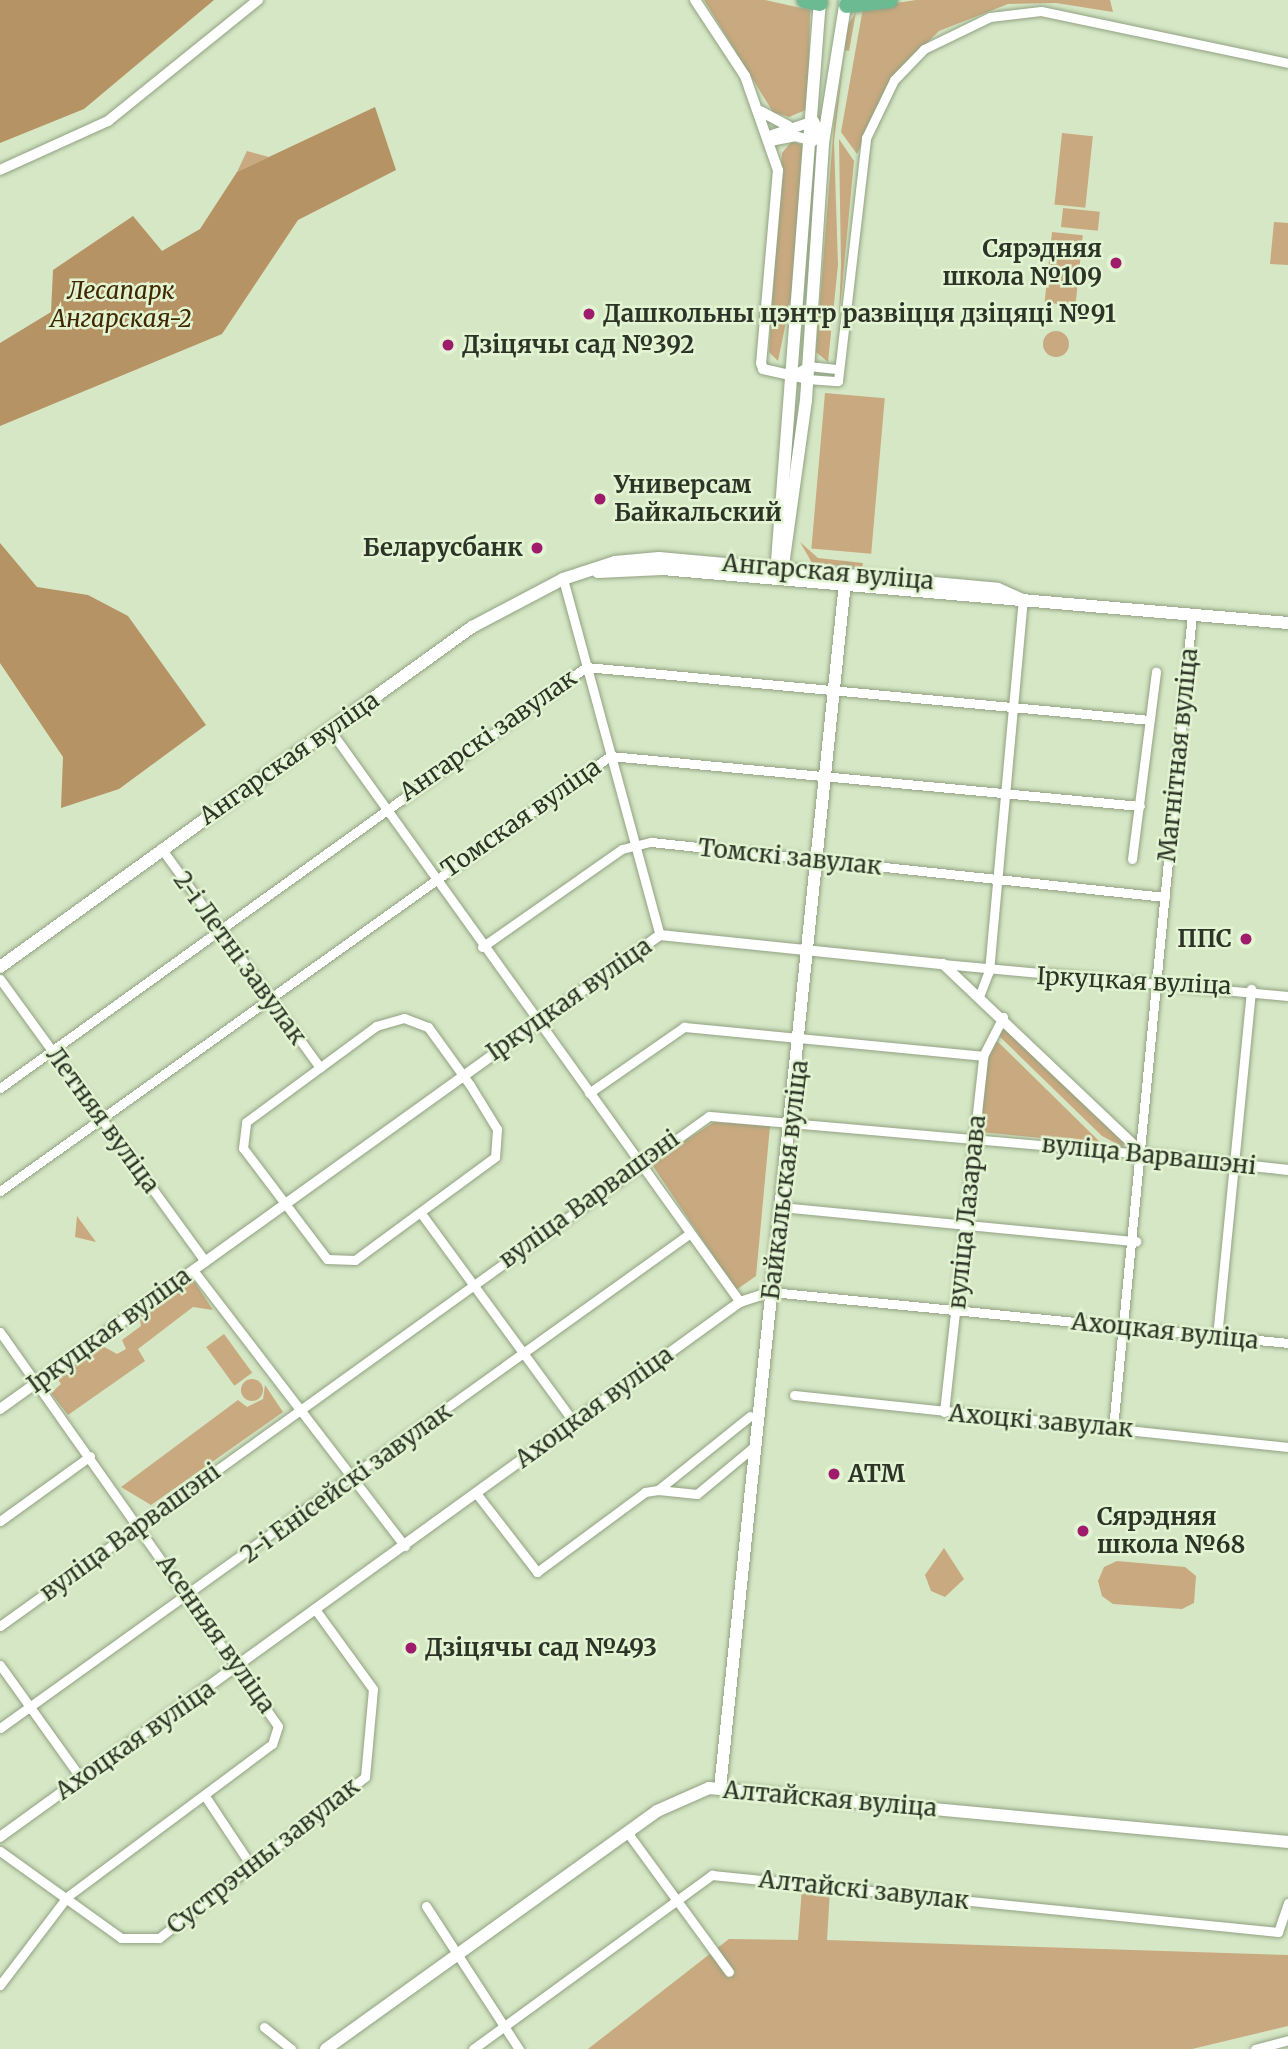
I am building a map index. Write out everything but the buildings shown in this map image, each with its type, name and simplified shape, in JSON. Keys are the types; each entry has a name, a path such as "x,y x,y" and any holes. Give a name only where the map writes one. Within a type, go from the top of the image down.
{"highway":[{"path":"845,6 890,0"}],"main road":[{"path":"776,572 793,374 818,142 845,6 817,3 814,121 818,142 808,372 788,567"},
{"name":"Ангарская вуліца","path":"0,967 161,848 472,627 563,579 659,558 845,579 998,589 1023,600 1288,623"},
{"name":"Ангарская вуліца","path":"776,572 788,567 845,579"},
{"name":"Байкальская вуліца","path":"720,1788 760,1441 780,1207 802,1037 845,579"},
{"name":"Алтайская вуліца","path":"326,2049 627,1832 678,1799 720,1788 1288,1843"}],"street":[{"path":"0,170 108,121 258,0"},
{"path":"695,0 723,37 760,111 778,170 761,363 763,369 793,374 839,369"},
{"path":"808,372 838,381 866,138 894,80 924,49 990,17 1041,11 1288,63"},
{"path":"760,111 788,126"},
{"path":"769,139 788,126 814,121"},
{"path":"769,139 795,136 818,142"},
{"path":"563,579 660,935"},
{"path":"980,994 989,971 1023,600"},
{"name":"Магнітная вуліца","path":"1113,1428 1136,1241 1159,982 1168,814 1192,614"},
{"name":"Ангарскі завулак","path":"0,1088 383,809 586,667 834,687 1150,720"},
{"name":"Магнітная вуліца","path":"1132,859 1156,672"},
{"path":"330,730 432,880 740,1302"},
{"name":"Томская вуліца","path":"0,1191 432,880 610,756 1140,806"},
{"path":"482,947 635,843"},
{"name":"Томскі завулак","path":"635,843 1129,891"},
{"name":"2-і Летні завулак","path":"161,848 320,1068"},
{"name":"Магнітная вуліца","path":"1129,891 1164,897"},
{"name":"Іркуцкая вуліца","path":"0,1409 536,1020 660,935 810,946 989,971 1251,989 1288,996"},
{"path":"943,964 980,994 1143,1154"},
{"name":"Летняя вуліца","path":"0,979 205,1261"},
{"path":"1217,1337 1231,1165 1251,989"},
{"name":"вуліца Лазарава","path":"944,1412 983,1056 1003,1017"},
{"path":"404,1018 428,1027 463,1074 497,1129 495,1157 423,1216 355,1260 344,1261 318,1254 243,1148 246,1122 376,1026 404,1018"},
{"path":"589,1093 684,1027 983,1056"},
{"name":"вуліца Варвашэні","path":"0,1626 638,1162 709,1116 975,1137 1288,1170"},
{"path":"780,1207 1136,1241"},
{"path":"423,1216 573,1421"},
{"name":"2-і Енісейскі завулак","path":"0,1728 190,1598 523,1352 689,1234"},
{"path":"193,1270 296,1410 354,1477 405,1546"},
{"name":"Ахоцкая вуліца","path":"0,1837 317,1612 573,1421 740,1302 771,1292 1288,1343"},
{"name":"Асенняя вуліца","path":"0,1332 276,1716 275,1737 205,1796 67,1897 0,1985"},
{"name":"Ахоцкі завулак","path":"794,1395 1288,1447"},
{"path":"658,1490 750,1416"},
{"path":"476,1493 537,1572 645,1492 658,1490 697,1493 760,1441"},
{"path":"0,1521 90,1456"},
{"name":"Сустрэчны завулак","path":"67,1897 121,1938 148,1942 252,1867 365,1777 373,1689 317,1612"},
{"path":"0,1665 81,1777"},
{"path":"205,1796 252,1867"},
{"path":"627,1832 729,1972"},
{"path":"0,1851 67,1897"},
{"name":"Алтайскі завулак","path":"473,2049 712,1875 1278,1932 1288,1903"},
{"path":"426,1906 519,2049"},
{"path":"264,2027 291,2049"},
{"path":"1255,2049 1288,2040"}],"shaded area":[{"path":"704,0 765,0 810,10 808,109 789,117 773,112"},
{"path":"916,0 1110,0 1113,12 1056,3 1008,4 939,31 890,80 857,154 841,132 863,8"},
{"path":"856,12 849,51 845,50 846,28"},
{"path":"844,56 834,141 838,265 828,362 816,352 834,124"},
{"path":"1062,133 1093,136 1085,208 1054,205"},
{"path":"839,139 854,161 839,319 841,265"},
{"path":"792,141 804,146 795,278 778,361 769,352 782,153"},
{"path":"247,151 269,157 237,172"},
{"path":"1063,208 1100,212 1098,231 1061,227"},
{"path":"1274,222 1288,223 1288,265 1270,264"},
{"path":"1052,232 1083,235 1075,306 1045,303"},
{"path":"1056,331 1065,335 1069,344 1065,353 1056,357 1047,353 1043,344 1047,335"},
{"path":"825,393 885,398 871,554 811,548"},
{"path":"800,542 818,558 863,563 862,568 812,563"},
{"path":"1003,1027 1123,1142 1123,1147 1102,1136 995,1032"},
{"path":"994,1038 1102,1144 981,1132 986,1056"},
{"path":"714,1122 770,1126 756,1276 736,1290 651,1163"},
{"path":"77,1216 96,1242 75,1237"},
{"path":"192,1278 213,1310 193,1307 138,1349 145,1361 68,1415 51,1393 61,1384 56,1376 97,1343 117,1354 126,1349 122,1340 141,1326 139,1314"},
{"path":"224,1334 252,1373 234,1386 206,1347"},
{"path":"252,1379 262,1386 263,1390 256,1400 252,1401 242,1394 241,1390 248,1380"},
{"path":"265,1385 283,1412 151,1505 121,1487 238,1400 247,1407 263,1399"},
{"path":"944,1548 964,1579 945,1597 931,1591 925,1575"},
{"path":"1117,1561 1185,1567 1196,1576 1194,1603 1182,1609 1113,1604 1102,1596 1098,1581 1104,1567"},
{"path":"802,1888 830,1890 827,1940 1288,1955 1288,2026 1192,2049 588,2049 729,1939 798,1940"}],"green space":[{"path":"0,0 214,0 84,109 0,143"},
{"name":"Лесапарк Ангарская-2","path":"375,107 396,170 298,220 222,334 0,426 0,343 51,312 53,270 133,216 162,251 200,229 237,172"},
{"path":"0,543 37,587 88,595 128,616 206,725 119,789 61,808 63,757 0,663"}],"place":[{"name":"Сярэдняя школа №109","path":"1116,263"},
{"name":"Дашкольны цэнтр развіцця дзіцяці №91","path":"589,314"},
{"name":"Дзіцячы сад №392","path":"448,345"},
{"name":"Универсам Байкальский","path":"600,499"},
{"name":"Беларусбанк","path":"537,548"},
{"name":"ППС","path":"1246,939"},
{"name":"АТМ","path":"834,1474"},
{"name":"Сярэдняя школа №68","path":"1083,1531"},
{"name":"Дзіцячы сад №493","path":"411,1648"}]}
